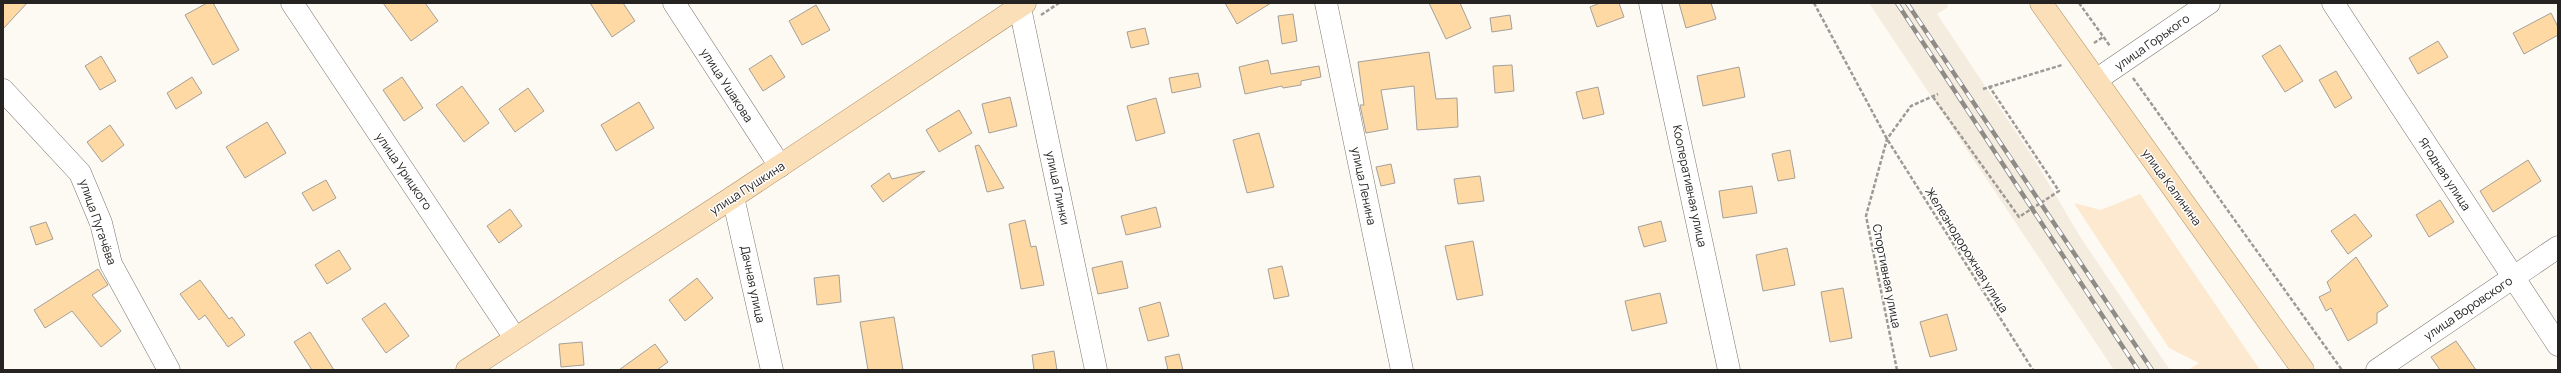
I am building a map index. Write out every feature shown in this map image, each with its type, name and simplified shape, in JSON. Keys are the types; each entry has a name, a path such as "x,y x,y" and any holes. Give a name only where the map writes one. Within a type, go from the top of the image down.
{"main road":[{"name":"улица Калинина","path":"2041,3 2303,370"},
{"name":"улица Пушкина","path":"467,370 733,197 1022,4"}],"street":[{"name":"улица Урицкого","path":"292,3 515,338"},
{"name":"улица Ушакова","path":"674,3 780,166"},
{"name":"улица Ленина","path":"1326,3 1402,370"},
{"name":"Кооперативная улица","path":"1650,3 1729,370"},
{"name":"улица Горького","path":"2096,80 2123,64 2208,3"},
{"name":"Ягодная улица","path":"2333,3 2558,345"},
{"name":"улица Глинки","path":"1022,4 1096,370"},
{"name":"улица Пугачёва","path":"3,90 80,173 101,223 111,264 169,370"},
{"name":"Дачная улица","path":"733,197 772,370"},
{"name":"улица Воровского","path":"2377,370 2558,247"}],"path":[{"name":"Железнодорожная улица","path":"1814,3 1887,139 2033,370"},
{"path":"2079,3 2342,370"},
{"path":"1984,89 1988,86 2067,63 2103,36"},
{"path":"1933,97 2018,217 2059,191 1988,86"},
{"path":"1887,139 1911,106 1938,94"},
{"name":"Спортивная улица","path":"1887,139 1866,216 1896,370"}],"shaded area":[{"path":"1869,3 1946,3 1948,7 1937,14 2036,162 2079,235 2170,370 2114,370"},
{"path":"2140,194 2260,370 2188,370 2199,363 2169,348 2074,203 2101,210"}],"building":[{"path":"3,3 27,3 3,29"},
{"path":"207,3 213,3 239,50 213,65 185,15"},
{"path":"383,3 425,3 438,21 411,41"},
{"path":"590,3 623,3 635,21 612,37"},
{"path":"1225,3 1271,3 1237,24"},
{"path":"1429,3 1460,3 1471,28 1446,39"},
{"path":"1600,3 1619,3 1624,17 1597,27 1590,7"},
{"path":"1679,3 1711,3 1716,19 1686,28"},
{"path":"816,5 830,30 802,45 789,21"},
{"path":"2551,13 2558,27 2558,35 2524,54 2513,33"},
{"path":"1293,14 1297,41 1282,44 1278,16"},
{"path":"1510,15 1512,29 1492,32 1490,18"},
{"path":"1145,28 1149,44 1131,48 1127,32"},
{"path":"2438,41 2448,57 2418,74 2409,58"},
{"path":"2280,45 2303,81 2285,92 2262,56"},
{"path":"1429,52 1436,99 1457,98 1458,127 1417,130 1414,86 1381,90 1388,129 1366,133 1360,105 1364,105 1358,62"},
{"path":"771,55 785,77 763,91 749,69"},
{"path":"101,56 116,81 100,90 85,66"},
{"path":"1268,60 1271,74 1319,66 1321,77 1301,81 1301,85 1283,88 1282,86 1245,94 1239,67"},
{"path":"1512,65 1514,91 1495,93 1493,66"},
{"path":"1739,67 1745,97 1703,106 1697,76"},
{"path":"2336,71 2352,98 2335,108 2319,80"},
{"path":"1198,73 1201,87 1172,93 1169,78"},
{"path":"192,77 202,93 176,109 167,93"},
{"path":"402,77 423,108 404,121 383,90"},
{"path":"462,86 489,123 464,142 436,105"},
{"path":"1598,87 1604,114 1583,119 1576,92"},
{"path":"528,88 544,111 515,132 499,109"},
{"path":"1010,97 1017,126 989,133 982,104"},
{"path":"1156,98 1165,133 1136,141 1127,106"},
{"path":"639,102 654,128 616,151 601,125"},
{"path":"959,110 972,133 939,152 926,130"},
{"path":"267,122 286,153 245,178 226,147"},
{"path":"110,125 124,145 102,162 87,142"},
{"path":"1259,133 1274,187 1247,193 1233,140"},
{"path":"979,145 1004,188 987,192 975,146"},
{"path":"1790,150 1795,178 1778,181 1772,154"},
{"path":"2528,160 2541,181 2493,212 2480,191"},
{"path":"1391,164 1395,183 1381,186 1376,167"},
{"path":"925,171 883,202 871,186 889,173 892,179"},
{"path":"1480,176 1484,201 1458,204 1454,179"},
{"path":"326,180 336,198 313,211 302,193"},
{"path":"1752,186 1757,213 1723,218 1719,191"},
{"path":"2440,200 2454,222 2429,237 2416,215"},
{"path":"1156,207 1161,227 1126,235 1121,216"},
{"path":"510,209 522,226 499,243 487,226"},
{"path":"2355,214 2372,236 2348,254 2331,231"},
{"path":"1025,220 1031,247 1036,246 1044,285 1021,289 1009,224"},
{"path":"1661,221 1666,241 1644,247 1638,227"},
{"path":"46,222 53,239 36,245 30,227"},
{"path":"1473,241 1483,295 1457,300 1445,246"},
{"path":"1787,248 1795,285 1763,291 1756,255"},
{"path":"339,250 351,269 327,284 315,265"},
{"path":"2356,257 2388,306 2377,313 2377,323 2348,341 2331,308 2326,311 2319,297 2331,291 2327,282"},
{"path":"1122,261 1128,288 1098,294 1092,268"},
{"path":"1282,266 1289,296 1274,299 1268,269"},
{"path":"98,269 108,285 92,295 121,331 101,347 72,311 45,328 34,310"},
{"path":"839,275 841,302 817,305 814,278"},
{"path":"697,278 713,298 685,321 669,300"},
{"path":"200,280 229,319 232,317 245,335 228,347 205,315 199,320 180,294"},
{"path":"1843,288 1852,338 1830,342 1821,292"},
{"path":"1660,293 1667,323 1632,331 1625,301"},
{"path":"1160,302 1169,336 1148,341 1139,308"},
{"path":"385,303 409,336 386,353 362,319"},
{"path":"1947,314 1957,350 1930,357 1920,322"},
{"path":"894,317 903,370 868,370 860,322"},
{"path":"310,332 334,370 312,370 294,342"},
{"path":"2456,341 2476,370 2440,370 2431,357"},
{"path":"582,342 584,365 561,367 559,344"},
{"path":"655,344 668,362 657,370 619,370"},
{"path":"1054,351 1057,370 1034,370 1032,355"},
{"path":"1179,354 1183,370 1168,370 1165,357"}],"railway":[{"path":"1897,3 2138,370"},
{"path":"1907,3 2152,370"}]}
